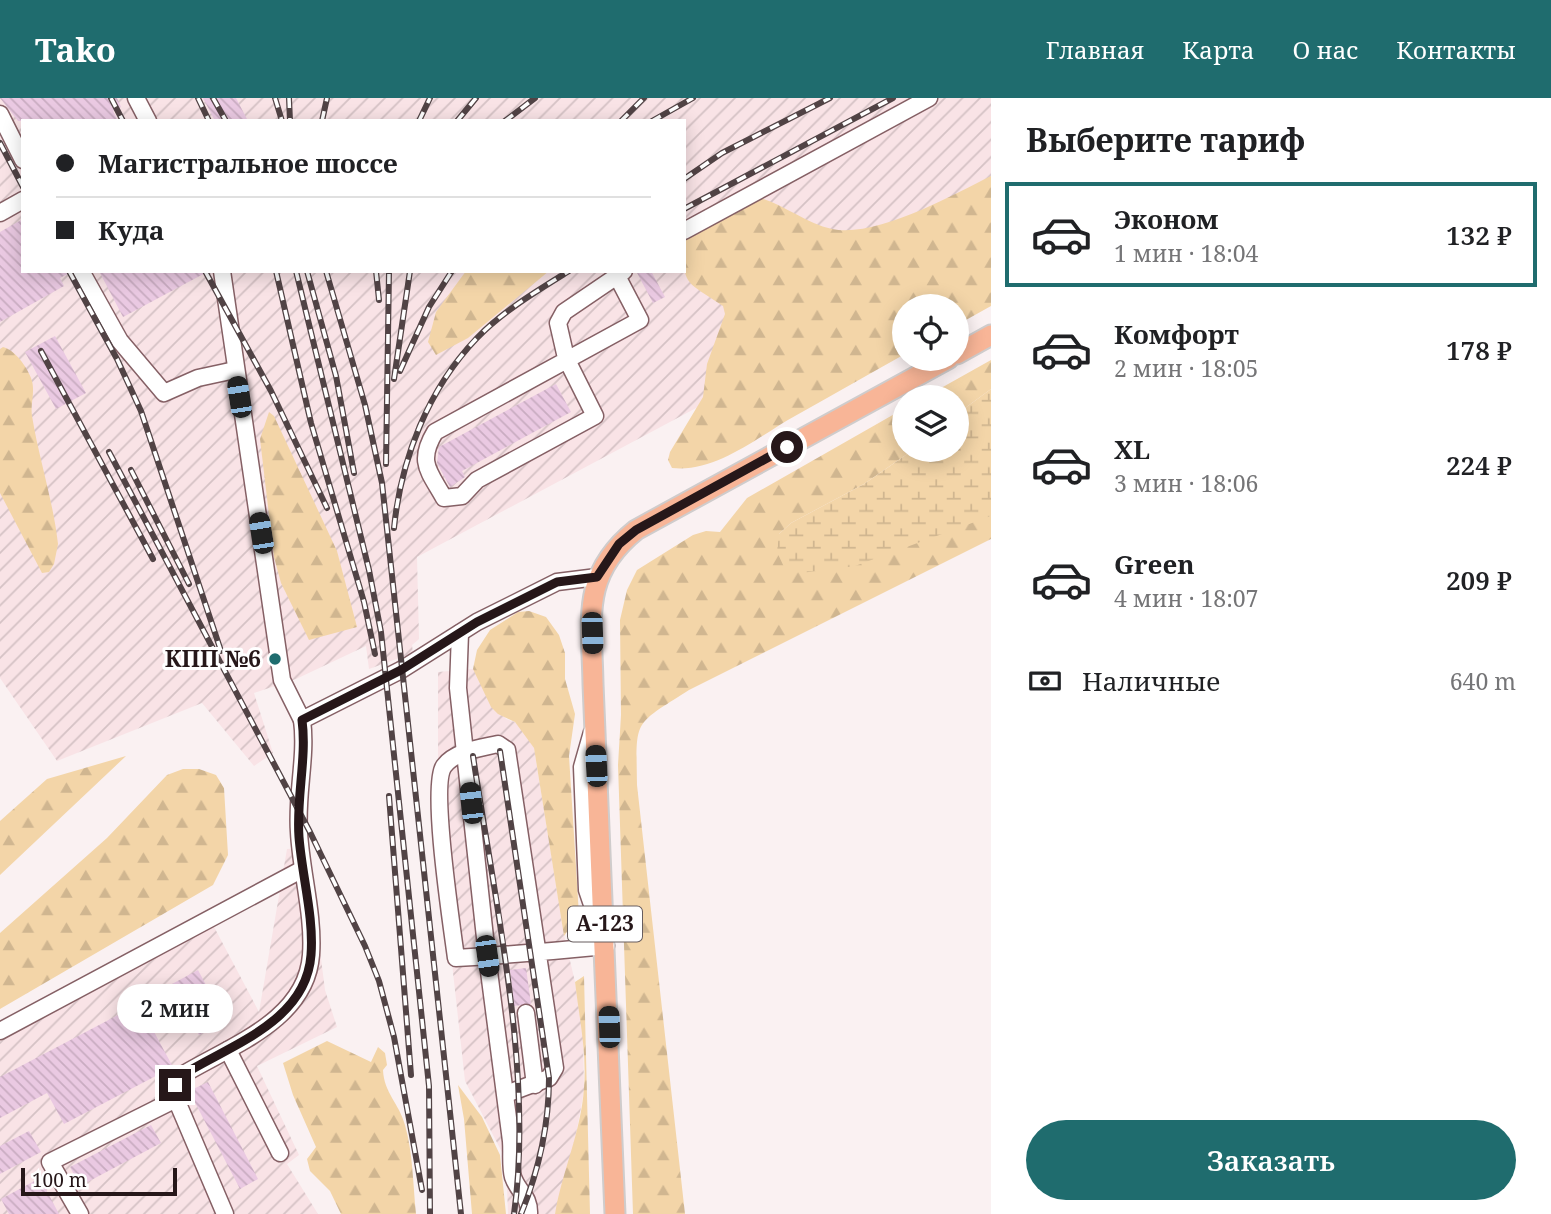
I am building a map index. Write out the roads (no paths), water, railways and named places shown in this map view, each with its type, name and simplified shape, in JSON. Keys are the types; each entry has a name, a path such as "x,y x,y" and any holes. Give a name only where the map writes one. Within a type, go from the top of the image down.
{"main road":[{"path":"969,347 991,335"},
{"name":"А-123","path":"615,1214 606,946 594,725 592,600 597,577 619,544 636,530 926,371"}],"lane":[{"path":"136,98 147,119"},
{"path":"686,230 929,98"},
{"path":"0,114 21,156"},
{"path":"0,213 21,201"},
{"path":"82,273 120,341 163,393 198,378 235,370"},
{"path":"222,273 282,680 302,720 304,741 297,807 301,870 310,937 306,979 296,997 281,1014 228,1050 179,1077 175,1085 176,1098 225,1214"},
{"path":"621,274 560,317 557,330 566,358 595,416 477,480 462,496 444,498 425,464 425,448 435,432 566,358 640,320 621,274"},
{"path":"302,720 401,670 460,633 557,582 597,577"},
{"path":"460,633 458,688 487,956 506,1094 512,1171 517,1185 528,1198 529,1214"},
{"path":"506,1094 535,1085 552,1075 555,1068 539,952 507,750 498,744 466,752 445,764 440,772 442,839 456,958 539,952 606,946"},
{"path":"0,1031 301,870"},
{"path":"526,1013 535,1085"},
{"path":"228,1050 280,1153"},
{"path":"80,1214 50,1162 176,1098"}],"railway":[{"path":"111,98 122,119"},
{"path":"198,98 208,119"},
{"path":"213,98 225,119"},
{"path":"275,98 281,119"},
{"path":"289,98 290,119"},
{"path":"322,119 327,98"},
{"path":"420,119 430,98"},
{"path":"459,119 476,98"},
{"path":"508,119 535,98"},
{"path":"623,119 644,98"},
{"path":"656,119 693,98"},
{"path":"686,178 722,153 830,98"},
{"path":"686,208 893,98"},
{"path":"0,143 21,183"},
{"path":"70,273 117,359 141,411 221,651"},
{"path":"206,273 271,391 327,508"},
{"path":"276,273 311,423 364,602 375,654"},
{"path":"296,273 369,570 381,632 429,1086 430,1214"},
{"path":"308,273 336,376 354,473"},
{"path":"327,273 365,405 382,483 461,1214"},
{"path":"376,273 379,300"},
{"path":"386,464 389,273"},
{"path":"394,379 410,273"},
{"path":"400,371 429,307 451,273"},
{"path":"394,528 410,451 431,402 444,380 487,328 566,273"},
{"path":"41,351 153,559"},
{"path":"109,452 310,832 365,946 379,981 394,1037 422,1190"},
{"path":"131,470 189,584"},
{"path":"500,751 549,1078 542,1147 521,1214"},
{"path":"473,756 509,985 515,1044 519,1160 514,1214"},
{"path":"389,796 411,1075"}],"place":[{"name":"КПП №6","path":"275,659"}]}
